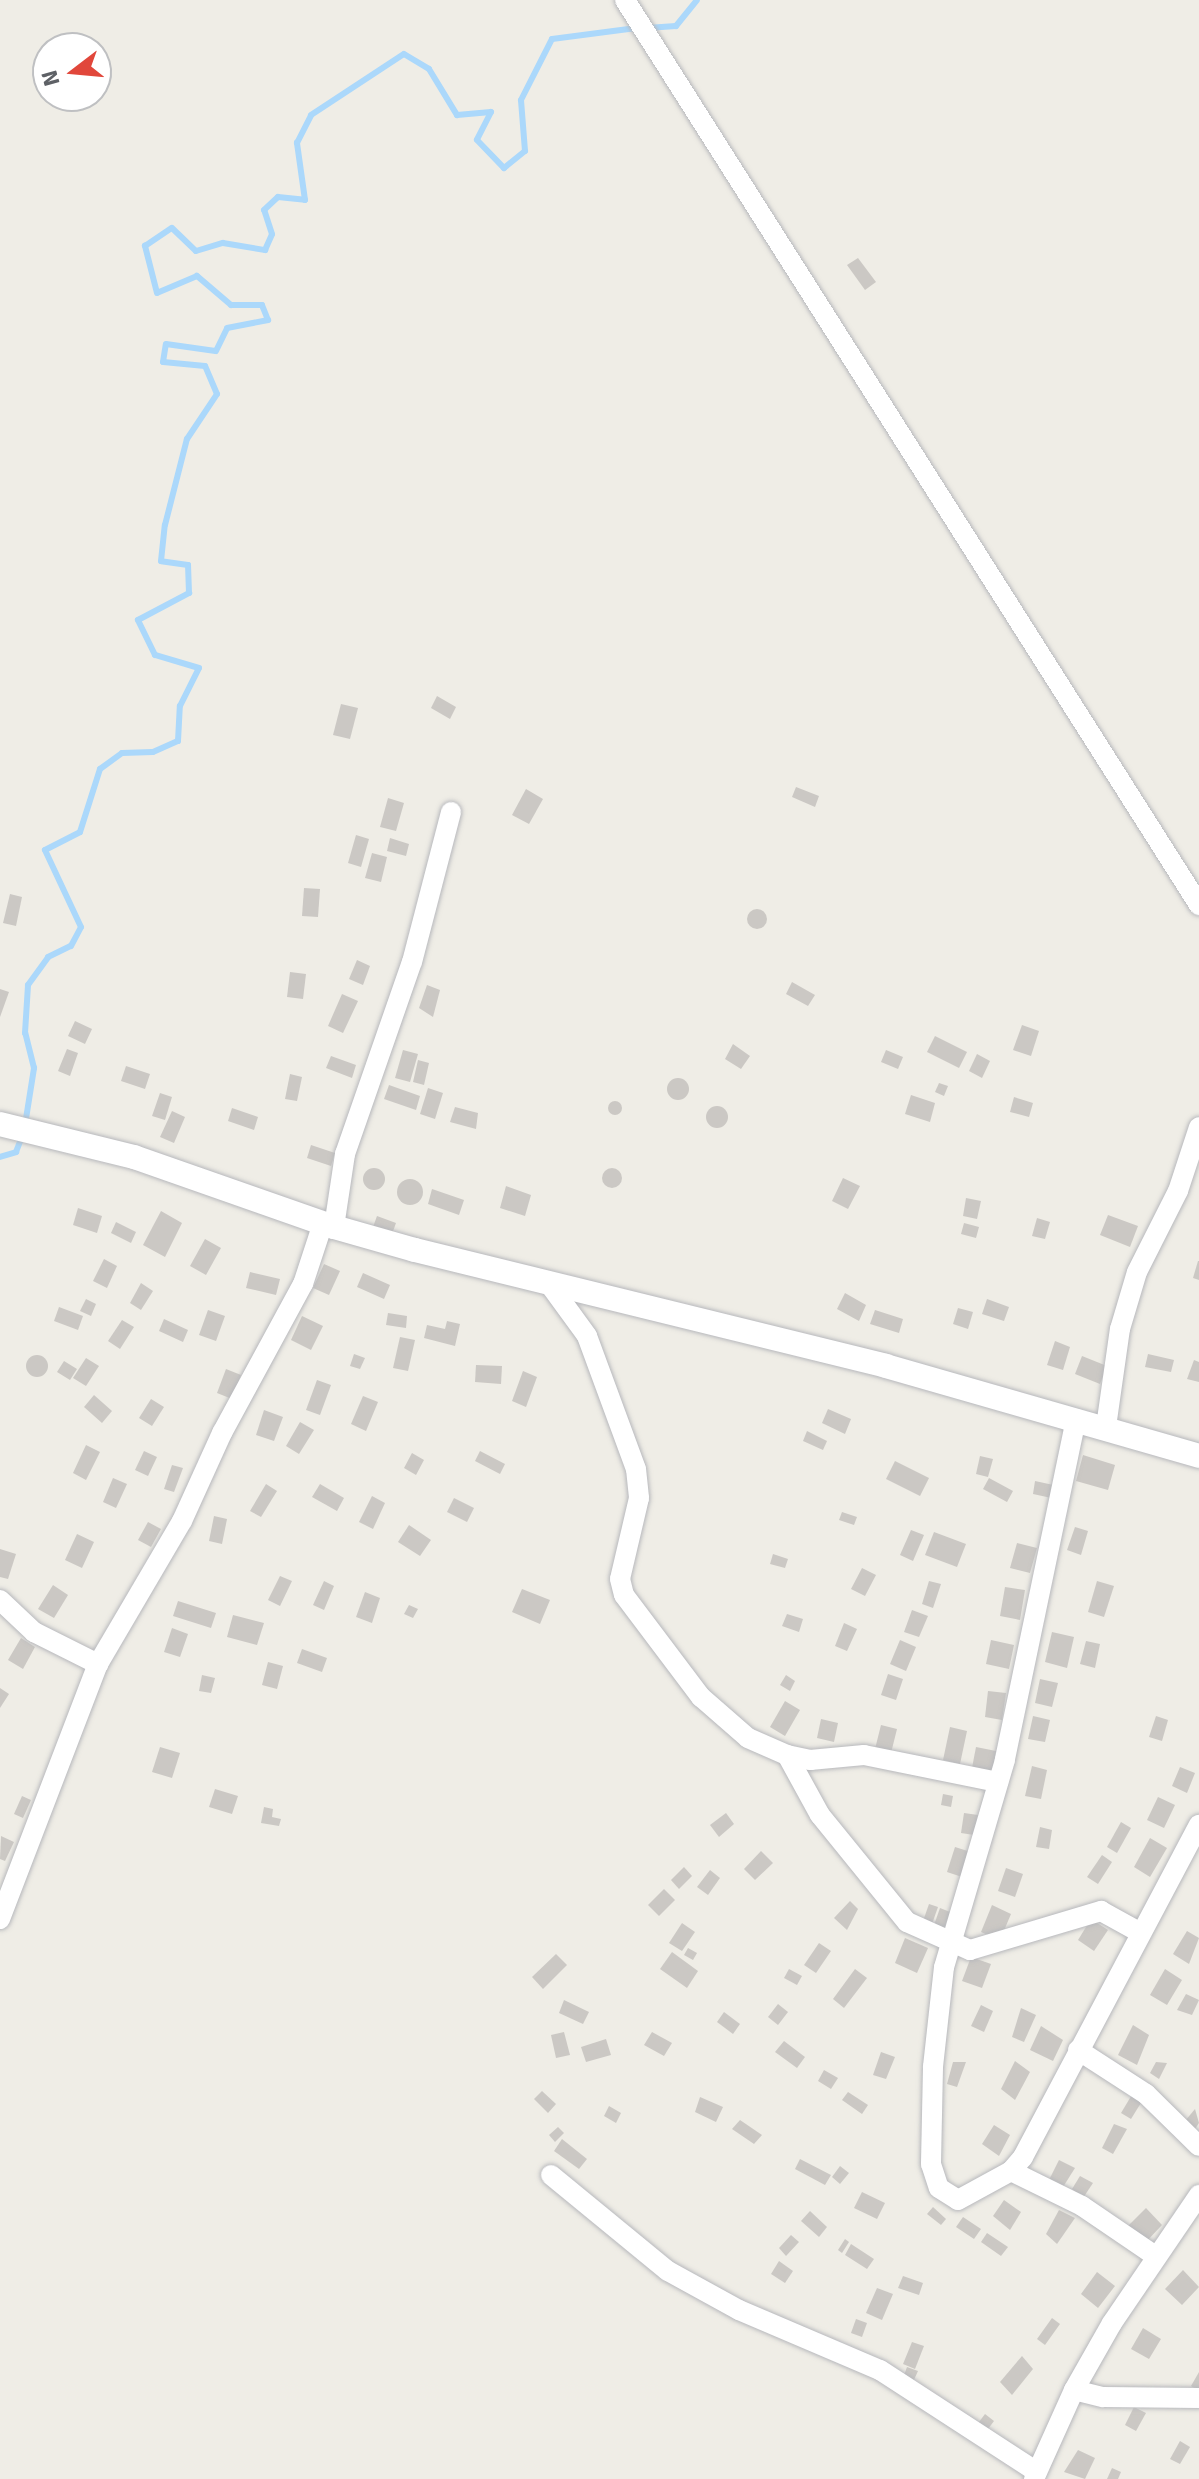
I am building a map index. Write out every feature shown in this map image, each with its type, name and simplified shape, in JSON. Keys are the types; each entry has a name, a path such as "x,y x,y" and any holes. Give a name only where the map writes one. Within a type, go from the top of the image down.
{"street":[{"path":"625,0 1199,905"},
{"path":"0,1919 98,1664 182,1521 229,1419 303,1284 329,1225 345,1154 412,962 451,812"},
{"path":"6,1125 175,1170 329,1225 550,1285 886,1366 1199,1456"},
{"path":"1106,1427 1120,1329 1132,1286 1178,1191 1199,1127"},
{"path":"550,1285 587,1336 636,1469 639,1498 620,1579 624,1595 701,1697 748,1738 787,1755 810,1760 864,1755 998,1782"},
{"path":"1076,1419 998,1782 952,1943 933,2067 931,2164 939,2188 958,2200 1011,2171 1023,2157 1139,1932 1199,1825"},
{"path":"0,1600 34,1632 98,1664"},
{"path":"787,1755 820,1815 907,1922 970,1950 998,1946 1065,1918 1101,1911 1139,1932"},
{"path":"1078,2050 1146,2094 1199,2146"},
{"path":"1011,2171 1082,2206 1154,2255"},
{"path":"551,2175 668,2271 739,2310 880,2370 1036,2475 1074,2390 1154,2255 1199,2195"},
{"path":"1074,2390 1103,2397 1199,2398"}],"building":[{"path":"858,258 876,282 865,290 847,265"},
{"path":"437,696 456,707 450,719 431,708"},
{"path":"341,704 358,708 350,739 333,735"},
{"path":"796,787 819,796 815,807 792,797"},
{"path":"526,789 543,799 529,824 512,815"},
{"path":"388,798 404,803 396,831 380,827"},
{"path":"356,835 369,839 361,867 348,863"},
{"path":"390,838 409,844 406,856 387,851"},
{"path":"372,853 387,857 381,882 365,878"},
{"path":"304,888 320,889 318,917 302,916"},
{"path":"10,894 22,897 16,926 3,923"},
{"path":"753,909 761,909 767,919 761,929 753,929 747,923 747,915"},
{"path":"357,960 370,966 363,985 349,979"},
{"path":"290,972 306,974 303,999 287,997"},
{"path":"792,982 815,995 808,1006 786,994"},
{"path":"427,985 440,990 433,1017 419,1008"},
{"path":"0,989 9,992 0,1017"},
{"path":"342,994 358,1001 343,1033 328,1026"},
{"path":"75,1021 92,1029 85,1044 68,1036"},
{"path":"1022,1025 1039,1031 1031,1056 1013,1050"},
{"path":"935,1036 967,1052 959,1068 927,1052"},
{"path":"733,1044 750,1056 741,1069 725,1059"},
{"path":"67,1049 78,1053 70,1076 58,1071"},
{"path":"403,1050 418,1054 410,1082 395,1078"},
{"path":"886,1050 903,1057 898,1069 881,1062"},
{"path":"977,1054 990,1061 982,1078 969,1071"},
{"path":"331,1056 356,1065 352,1078 326,1068"},
{"path":"418,1060 429,1063 424,1085 413,1082"},
{"path":"126,1066 150,1074 145,1089 121,1081"},
{"path":"290,1074 302,1077 297,1101 285,1099"},
{"path":"674,1078 682,1078 689,1089 682,1100 674,1100 667,1093 667,1085"},
{"path":"939,1083 948,1086 944,1096 935,1092"},
{"path":"389,1085 420,1096 416,1110 384,1099"},
{"path":"428,1088 443,1093 435,1119 420,1114"},
{"path":"160,1093 172,1097 165,1120 152,1116"},
{"path":"911,1095 935,1103 930,1122 905,1114"},
{"path":"1014,1097 1033,1103 1029,1117 1010,1112"},
{"path":"615,1101 622,1108 615,1115 608,1108"},
{"path":"713,1106 721,1106 728,1117 721,1128 713,1128 706,1121 706,1113"},
{"path":"455,1107 478,1113 476,1129 450,1122"},
{"path":"232,1108 258,1117 254,1130 228,1121"},
{"path":"172,1111 185,1117 174,1143 160,1137"},
{"path":"311,1145 335,1153 331,1166 307,1158"},
{"path":"374,1168 382,1171 385,1179 382,1187 374,1190 366,1187 363,1179 366,1171"},
{"path":"612,1168 619,1171 622,1178 619,1185 612,1188 605,1185 602,1178 605,1171"},
{"path":"843,1178 860,1186 848,1209 832,1201"},
{"path":"410,1179 419,1183 423,1192 419,1201 410,1205 401,1201 397,1192 401,1183"},
{"path":"506,1186 531,1195 525,1216 500,1208"},
{"path":"432,1189 464,1200 459,1215 428,1204"},
{"path":"966,1198 981,1201 977,1219 963,1216"},
{"path":"78,1208 102,1216 97,1233 73,1225"},
{"path":"161,1211 182,1223 165,1257 143,1245"},
{"path":"1108,1215 1138,1226 1130,1247 1100,1235"},
{"path":"377,1216 396,1223 392,1234 373,1227"},
{"path":"1037,1218 1050,1222 1045,1239 1032,1236"},
{"path":"116,1222 136,1232 131,1243 111,1233"},
{"path":"964,1223 979,1227 976,1238 961,1234"},
{"path":"205,1239 221,1248 206,1275 190,1266"},
{"path":"104,1259 117,1266 107,1288 93,1281"},
{"path":"1199,1261 1199,1280 1193,1278"},
{"path":"324,1264 340,1271 329,1295 313,1288"},
{"path":"250,1272 280,1279 276,1295 246,1288"},
{"path":"363,1273 390,1285 384,1299 357,1287"},
{"path":"141,1283 153,1291 141,1310 130,1303"},
{"path":"845,1293 866,1305 859,1321 837,1309"},
{"path":"86,1299 96,1304 91,1316 80,1311"},
{"path":"987,1299 1009,1307 1004,1321 982,1314"},
{"path":"59,1307 83,1316 78,1330 54,1321"},
{"path":"958,1308 973,1312 968,1329 953,1324"},
{"path":"208,1310 225,1316 216,1341 199,1335"},
{"path":"875,1310 903,1319 899,1333 870,1324"},
{"path":"388,1313 407,1316 406,1328 386,1325"},
{"path":"302,1316 323,1326 311,1350 291,1340"},
{"path":"164,1319 188,1330 183,1342 159,1331"},
{"path":"122,1320 134,1327 120,1349 108,1341"},
{"path":"447,1321 460,1324 455,1346 424,1338 427,1325 445,1329"},
{"path":"400,1337 415,1340 408,1371 393,1368"},
{"path":"1055,1341 1070,1347 1063,1370 1047,1365"},
{"path":"354,1354 365,1358 360,1369 350,1366"},
{"path":"1148,1354 1174,1360 1171,1372 1145,1367"},
{"path":"37,1355 45,1358 48,1366 45,1374 37,1377 29,1374 26,1366 29,1358"},
{"path":"1082,1356 1107,1366 1100,1384 1075,1374"},
{"path":"86,1358 99,1366 86,1386 73,1378"},
{"path":"1194,1360 1199,1362 1199,1382 1187,1379"},
{"path":"64,1361 77,1369 70,1380 57,1372"},
{"path":"476,1365 502,1366 501,1384 475,1382"},
{"path":"226,1369 241,1375 232,1399 217,1393"},
{"path":"523,1371 537,1377 526,1407 512,1401"},
{"path":"317,1380 331,1385 320,1415 306,1410"},
{"path":"94,1395 112,1411 102,1423 84,1407"},
{"path":"363,1396 378,1402 366,1431 351,1424"},
{"path":"151,1399 164,1407 152,1426 139,1418"},
{"path":"828,1409 851,1419 845,1434 822,1423"},
{"path":"264,1410 283,1417 274,1441 256,1435"},
{"path":"300,1422 314,1430 299,1454 286,1446"},
{"path":"807,1431 827,1441 823,1450 803,1441"},
{"path":"86,1445 100,1452 86,1480 73,1473"},
{"path":"144,1451 157,1457 148,1476 135,1470"},
{"path":"480,1451 505,1464 500,1474 475,1461"},
{"path":"412,1453 424,1460 416,1475 404,1468"},
{"path":"1083,1455 1115,1465 1108,1490 1076,1481"},
{"path":"980,1456 993,1459 988,1477 976,1474"},
{"path":"895,1461 929,1478 920,1496 886,1479"},
{"path":"172,1465 183,1468 174,1492 164,1489"},
{"path":"113,1478 127,1484 116,1508 103,1502"},
{"path":"989,1478 1013,1491 1007,1502 983,1489"},
{"path":"1035,1481 1058,1486 1056,1499 1033,1494"},
{"path":"266,1484 277,1491 261,1517 250,1511"},
{"path":"320,1484 344,1498 337,1511 312,1497"},
{"path":"372,1496 385,1503 373,1529 359,1522"},
{"path":"454,1498 474,1508 467,1522 447,1512"},
{"path":"842,1512 857,1517 854,1525 839,1520"},
{"path":"214,1516 227,1519 222,1544 209,1541"},
{"path":"148,1522 161,1529 151,1547 138,1540"},
{"path":"409,1525 431,1540 420,1556 398,1542"},
{"path":"1075,1527 1088,1531 1081,1555 1067,1550"},
{"path":"911,1530 924,1535 913,1561 900,1555"},
{"path":"934,1532 966,1544 957,1567 925,1555"},
{"path":"77,1534 94,1542 82,1568 65,1560"},
{"path":"1017,1543 1037,1548 1030,1573 1010,1568"},
{"path":"0,1549 16,1554 8,1579 0,1577"},
{"path":"773,1554 788,1559 785,1568 770,1564"},
{"path":"862,1568 876,1575 865,1596 851,1589"},
{"path":"280,1576 292,1581 280,1606 268,1600"},
{"path":"324,1581 334,1586 324,1610 313,1605"},
{"path":"929,1581 941,1584 933,1608 922,1604"},
{"path":"1097,1581 1114,1586 1104,1617 1088,1612"},
{"path":"53,1585 68,1595 54,1618 38,1609"},
{"path":"1005,1587 1025,1590 1020,1620 1000,1616"},
{"path":"522,1589 550,1600 540,1624 512,1612"},
{"path":"365,1592 380,1598 372,1623 356,1617"},
{"path":"178,1601 216,1613 211,1628 173,1616"},
{"path":"409,1605 418,1609 413,1618 404,1614"},
{"path":"912,1610 928,1616 919,1637 904,1632"},
{"path":"787,1614 803,1619 799,1632 782,1626"},
{"path":"233,1615 264,1623 257,1645 227,1637"},
{"path":"844,1623 857,1629 847,1651 835,1646"},
{"path":"172,1628 188,1634 180,1657 164,1652"},
{"path":"1052,1632 1074,1637 1067,1668 1045,1662"},
{"path":"21,1638 35,1647 23,1669 8,1660"},
{"path":"900,1640 916,1647 906,1671 890,1664"},
{"path":"991,1640 1014,1645 1009,1669 986,1664"},
{"path":"1086,1641 1100,1644 1095,1668 1080,1664"},
{"path":"302,1649 327,1658 322,1672 297,1663"},
{"path":"268,1662 283,1666 277,1689 262,1685"},
{"path":"888,1674 903,1679 896,1700 881,1695"},
{"path":"202,1675 215,1678 211,1693 199,1691"},
{"path":"786,1675 795,1681 790,1691 780,1685"},
{"path":"1040,1679 1058,1683 1052,1707 1035,1703"},
{"path":"0,1688 9,1694 0,1708"},
{"path":"988,1691 1006,1693 1002,1720 985,1717"},
{"path":"785,1701 800,1710 785,1736 770,1727"},
{"path":"1033,1716 1050,1720 1045,1742 1028,1739"},
{"path":"1156,1716 1168,1720 1162,1741 1149,1737"},
{"path":"821,1719 838,1723 834,1742 817,1738"},
{"path":"881,1725 897,1729 891,1753 875,1749"},
{"path":"950,1727 967,1731 960,1764 943,1760"},
{"path":"160,1747 180,1753 172,1778 152,1772"},
{"path":"976,1747 996,1751 992,1777 971,1773"},
{"path":"1032,1766 1047,1770 1041,1799 1025,1796"},
{"path":"1180,1767 1195,1773 1187,1793 1172,1786"},
{"path":"215,1789 238,1796 232,1814 209,1807"},
{"path":"943,1794 953,1796 951,1807 941,1805"},
{"path":"22,1796 31,1800 23,1818 14,1814"},
{"path":"1158,1797 1175,1805 1164,1828 1147,1820"},
{"path":"264,1807 273,1809 272,1817 281,1819 279,1826 261,1823"},
{"path":"726,1813 734,1824 719,1837 710,1825"},
{"path":"964,1813 978,1815 974,1835 961,1833"},
{"path":"1121,1822 1131,1828 1117,1853 1107,1847"},
{"path":"1040,1827 1052,1830 1049,1849 1036,1847"},
{"path":"1,1836 14,1842 5,1861 0,1859"},
{"path":"1150,1838 1167,1848 1150,1877 1134,1867"},
{"path":"955,1847 974,1853 965,1878 947,1872"},
{"path":"761,1851 773,1863 755,1880 744,1869"},
{"path":"1102,1855 1112,1862 1098,1884 1087,1877"},
{"path":"684,1867 692,1876 679,1889 671,1880"},
{"path":"1006,1868 1023,1874 1015,1897 998,1891"},
{"path":"710,1870 720,1878 708,1895 697,1887"},
{"path":"664,1889 675,1900 659,1916 648,1905"},
{"path":"850,1901 858,1909 847,1930 834,1918"},
{"path":"929,1904 938,1907 932,1924 923,1921"},
{"path":"992,1905 1011,1914 1000,1940 981,1932"},
{"path":"940,1908 950,1912 944,1929 934,1925"},
{"path":"1091,1919 1108,1930 1094,1951 1078,1940"},
{"path":"682,1923 695,1932 682,1951 669,1943"},
{"path":"1187,1931 1199,1938 1189,1964 1173,1954"},
{"path":"905,1938 928,1948 917,1973 895,1963"},
{"path":"819,1943 831,1951 816,1973 804,1965"},
{"path":"688,1948 697,1953 693,1960 684,1955"},
{"path":"672,1952 698,1971 687,1988 660,1969"},
{"path":"556,1954 567,1965 543,1989 532,1977"},
{"path":"971,1957 991,1964 982,1988 962,1981"},
{"path":"789,1969 802,1976 797,1985 784,1978"},
{"path":"855,1969 867,1978 844,2008 833,1999"},
{"path":"1165,1969 1182,1980 1167,2005 1150,1995"},
{"path":"1186,1994 1199,2000 1192,2015 1177,2010"},
{"path":"564,2000 589,2012 583,2024 559,2013"},
{"path":"778,2004 788,2012 778,2025 768,2017"},
{"path":"981,2005 993,2011 984,2032 971,2026"},
{"path":"1021,2008 1036,2015 1024,2042 1012,2037"},
{"path":"724,2012 740,2024 733,2034 717,2022"},
{"path":"1133,2025 1149,2035 1137,2065 1118,2055"},
{"path":"1041,2026 1063,2040 1053,2061 1030,2050"},
{"path":"564,2032 570,2055 556,2058 551,2035"},
{"path":"652,2032 672,2043 664,2056 644,2045"},
{"path":"606,2039 611,2055 586,2062 581,2047"},
{"path":"784,2041 805,2057 797,2068 775,2052"},
{"path":"881,2052 895,2057 886,2079 873,2075"},
{"path":"1015,2061 1030,2072 1015,2100 1001,2089"},
{"path":"953,2062 966,2062 957,2087 947,2084"},
{"path":"1156,2062 1167,2063 1159,2079 1150,2073"},
{"path":"824,2070 838,2078 831,2089 818,2081"},
{"path":"542,2091 556,2104 548,2113 534,2099"},
{"path":"848,2092 868,2105 862,2114 842,2100"},
{"path":"1133,2093 1144,2098 1131,2119 1121,2113"},
{"path":"700,2097 723,2107 716,2122 695,2112"},
{"path":"609,2106 621,2113 616,2123 604,2116"},
{"path":"1195,2109 1199,2123 1193,2132 1185,2121"},
{"path":"740,2120 762,2135 754,2144 732,2129"},
{"path":"1114,2124 1127,2129 1113,2154 1102,2148"},
{"path":"994,2125 1010,2135 999,2156 982,2144"},
{"path":"558,2127 564,2133 555,2142 549,2135"},
{"path":"562,2139 587,2159 579,2169 554,2151"},
{"path":"800,2159 831,2175 825,2185 795,2169"},
{"path":"1059,2160 1075,2168 1063,2187 1049,2180"},
{"path":"840,2166 849,2173 840,2184 832,2177"},
{"path":"1080,2176 1093,2183 1083,2198 1072,2189"},
{"path":"862,2192 885,2203 877,2219 854,2208"},
{"path":"1004,2200 1021,2212 1010,2230 993,2216"},
{"path":"933,2207 946,2219 941,2225 927,2214"},
{"path":"1146,2208 1162,2225 1145,2243 1128,2226"},
{"path":"1059,2210 1075,2218 1057,2244 1046,2234"},
{"path":"810,2211 827,2227 819,2237 801,2221"},
{"path":"963,2217 981,2229 974,2239 956,2227"},
{"path":"987,2233 1008,2247 1001,2256 981,2242"},
{"path":"791,2235 799,2242 786,2256 779,2248"},
{"path":"845,2239 849,2242 842,2253 838,2250"},
{"path":"851,2244 874,2259 867,2269 845,2255"},
{"path":"779,2261 793,2271 785,2283 771,2274"},
{"path":"1183,2270 1199,2287 1182,2305 1165,2289"},
{"path":"1097,2272 1115,2286 1098,2308 1081,2294"},
{"path":"903,2276 923,2283 919,2295 898,2288"},
{"path":"877,2288 893,2294 882,2320 866,2313"},
{"path":"1052,2318 1060,2324 1045,2345 1037,2339"},
{"path":"856,2319 867,2323 862,2337 851,2333"},
{"path":"1143,2328 1161,2339 1149,2359 1131,2349"},
{"path":"912,2342 924,2346 915,2369 903,2364"},
{"path":"1022,2356 1033,2369 1012,2395 1000,2382"},
{"path":"907,2367 918,2371 913,2382 903,2378"},
{"path":"1199,2372 1199,2391 1191,2386"},
{"path":"1134,2407 1146,2413 1136,2431 1125,2425"},
{"path":"985,2414 994,2421 982,2437 973,2430"},
{"path":"1180,2441 1190,2447 1180,2464 1170,2459"},
{"path":"1078,2450 1095,2458 1085,2479 1064,2472"},
{"path":"1112,2468 1121,2472 1118,2479 1107,2479"}],"waterway":[{"path":"647,28 676,26 697,0"},
{"path":"25,1125 34,1068 25,1033 28,985 48,957 71,946 81,927 45,850 80,832 100,769 122,753 153,752 178,741 180,706 199,668 155,655 138,620 189,593 188,565 161,561 165,525 187,439 217,394 205,366 163,362 166,344 216,351 227,328 268,320 262,305 231,305 197,276 157,293 145,246 172,228 196,251 223,243 265,250 272,234 264,210 278,197 305,200 297,143 311,115 404,54 429,69 457,115 491,112 477,140 504,168 525,151 521,100 552,39 636,28"},
{"path":"0,1157 16,1152 22,1136"}]}
